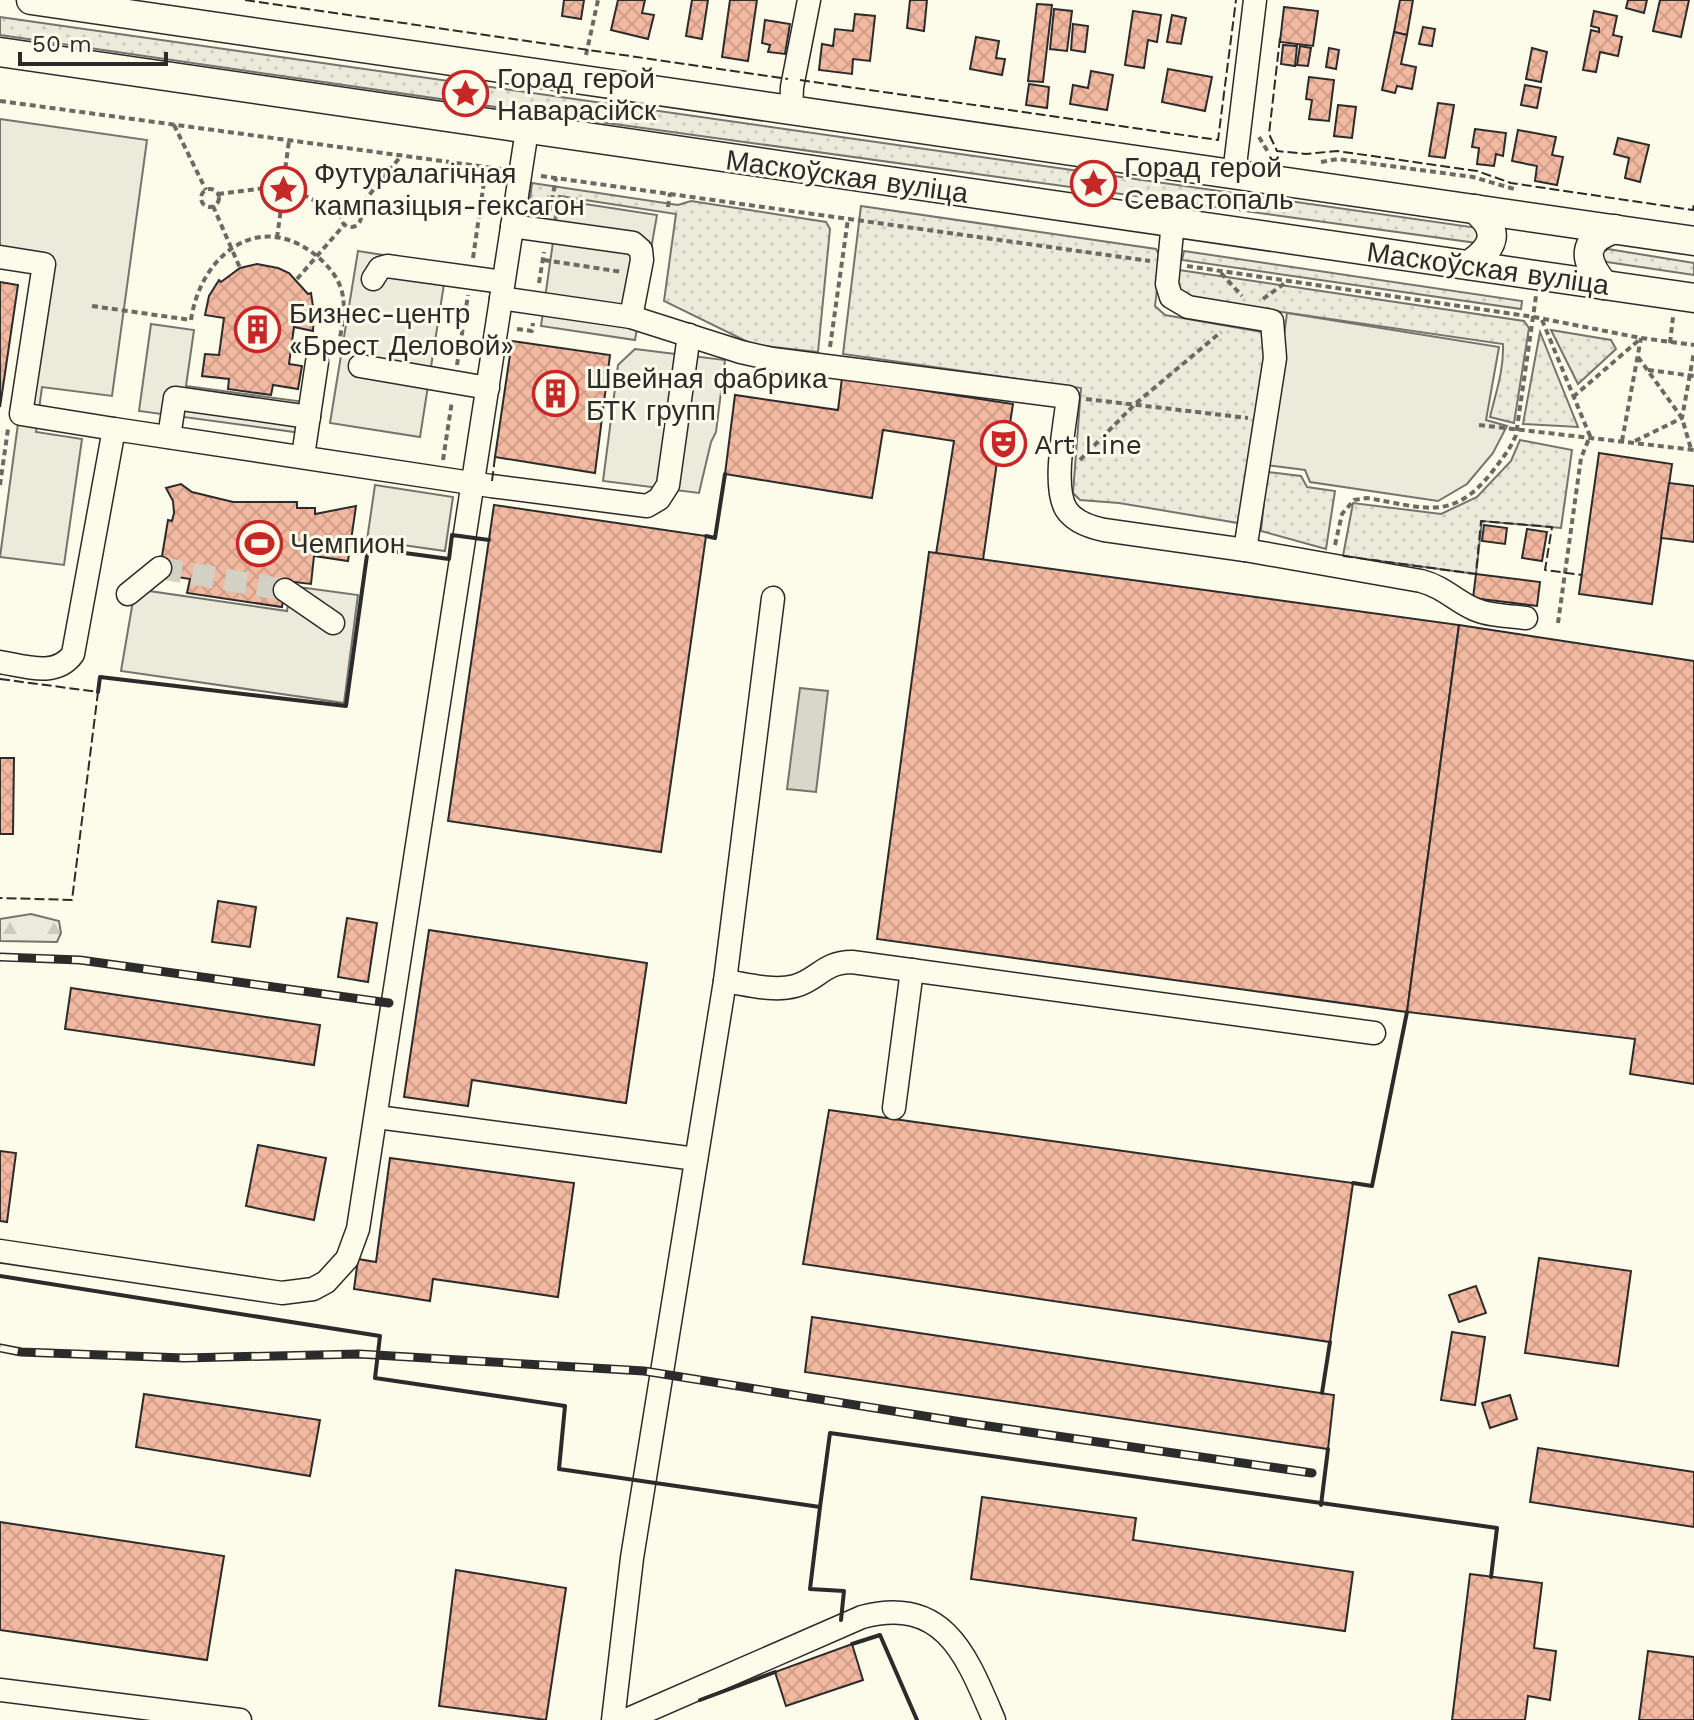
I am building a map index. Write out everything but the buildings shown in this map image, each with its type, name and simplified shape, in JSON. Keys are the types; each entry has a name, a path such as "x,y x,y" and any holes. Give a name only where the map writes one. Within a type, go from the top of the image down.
{"main road":[{"name":"Маскоўская вуліца","path":"31,0 791,110 1235,162 1475,209 1694,241"},
{"name":"Маскоўская вуліца","path":"0,52 1694,298"},
{"path":"1469,265 1484,255 1491,245 1491,231 1486,219 1475,209"},
{"path":"1604,285 1588,260 1590,247 1599,234 1615,229"}],"street":[{"path":"791,110 792,87 809,0"},
{"path":"1235,162 1255,0"},
{"path":"0,1251 282,1293 313,1289 338,1272 353,1245 377,1117 405,914 527,130"},
{"path":"1173,222 1168,291 1176,301 1188,307 1272,321 1275,345 1272,379 1245,550"},
{"path":"512,226 633,243 642,255 631,317"},
{"path":"0,257 44,264 21,414 640,507 659,499 668,485 689,335"},
{"path":"373,279 380,268 387,266 470,278 537,303 631,317 772,359 1068,397 1060,479 1062,499 1073,517 1093,527 1421,581 1441,587 1482,612 1526,618"},
{"path":"303,456 317,362"},
{"path":"360,366 488,388"},
{"path":"169,437 175,398 309,417"},
{"path":"0,662 48,669 68,662 76,647 114,429"},
{"path":"128,594 160,568"},
{"path":"285,590 333,623"},
{"path":"613,1720 632,1558 725,981 773,598"},
{"path":"725,981 783,988 805,982 822,969 842,962 1374,1033"},
{"path":"894,1108 912,970"},
{"path":"377,1117 696,1159"},
{"path":"626,1720 862,1617 892,1611 926,1618 954,1640 972,1668 994,1720"},
{"path":"0,1690 240,1720"}],"path":[{"path":"586,55 598,0"},
{"path":"0,101 1169,264 1534,317 1694,345"},
{"path":"174,125 206,190 202,200 213,206"},
{"path":"284,178 290,140"},
{"path":"357,210 402,155"},
{"path":"1235,162 1283,159"},
{"path":"1307,164 1338,159 1473,177 1524,191"},
{"path":"441,477 486,167"},
{"path":"284,178 293,184 294,190 289,199 282,201 275,198 273,187 277,180 284,178"},
{"path":"505,328 532,331 556,178"},
{"path":"218,194 273,187"},
{"path":"206,190 214,190 218,194 219,200 213,206"},
{"path":"294,190 341,214 344,225"},
{"path":"668,207 670,193"},
{"path":"277,238 282,201"},
{"path":"213,206 240,268"},
{"path":"341,214 348,208 357,210"},
{"path":"344,225 357,225 360,219 357,210"},
{"path":"829,359 848,219"},
{"path":"297,279 344,225"},
{"path":"92,306 191,320 199,286 221,255 253,239 277,238 299,244 318,256 338,282 344,304 336,362 317,362"},
{"path":"543,260 639,274"},
{"path":"1220,272 1251,307 1287,282"},
{"path":"1060,479 1135,404 1240,316"},
{"path":"1334,553 1342,514 1354,500 1367,498 1438,508 1457,504 1484,483 1507,453 1517,430 1534,317"},
{"path":"1542,320 1590,436 1581,458 1558,623"},
{"path":"1622,441 1641,338"},
{"path":"1573,397 1641,338"},
{"path":"1682,418 1694,352"},
{"path":"1479,425 1692,449 1682,418 1638,357"},
{"path":"1648,370 1692,375"},
{"path":"1068,397 1266,421"},
{"path":"1633,442 1682,418"}],"green space":[{"path":"0,17 1478,228 1477,243 578,119 0,35"},
{"path":"532,183 678,205 691,201 826,222 830,229 818,352 754,345 664,301 676,214 559,196 554,221 528,216"},
{"path":"861,206 1156,249 1161,258 1155,306 1165,315 1262,332 1268,346 1238,523 1119,503 1080,500 1073,493 1081,388 843,354"},
{"path":"1608,249 1694,263 1694,275 1607,262 1602,258 1602,253"},
{"path":"1184,251 1522,301 1521,309 1182,260"},
{"path":"1179,270 1524,321 1529,328 1514,423 1490,417 1501,372 1503,344 1186,298 1177,289"},
{"path":"1551,330 1611,340 1616,349 1578,384"},
{"path":"1540,332 1578,427 1523,424"},
{"path":"1520,440 1572,450 1561,528 1482,521 1476,574 1343,556 1353,503 1441,514 1477,497 1511,461"},
{"path":"1267,472 1301,476 1307,487 1335,491 1326,549 1261,531"},
{"path":"31,914 59,921 61,933 57,942 0,941 0,919"}],"shaded area":[{"path":"0,119 147,140 112,396 42,387 36,432 82,439 64,565 0,557 41,253 0,247"},
{"path":"559,200 657,215 635,340 541,326"},
{"path":"358,251 447,265 420,437 330,423"},
{"path":"1287,313 1499,347 1486,420 1507,426 1493,453 1467,484 1438,501 1310,482 1305,470 1267,465"},
{"path":"151,324 194,330 186,386 320,404 316,435 139,411"},
{"path":"635,349 725,360 716,432 699,493 603,481 618,365"},
{"path":"375,485 453,497 445,551 367,540"},
{"path":"291,586 358,595 344,703 121,671 135,589 287,611"},
{"path":"800,688 828,691 816,792 787,789"}],"tunnel":[{"path":"160,568 285,590"}],"railway":[{"path":"0,957 80,960 389,1003"},
{"path":"0,1348 21,1352 184,1358 359,1354 644,1371 974,1424 1312,1473"}],"fence":[{"path":"245,0 788,79"},
{"path":"800,80 1218,140 1236,0"},
{"path":"1280,38 1269,134 1277,151 1306,154 1337,151 1477,171 1511,183 1693,210 1694,203"},
{"path":"492,481 495,457"},
{"path":"1343,556 1476,574 1481,521 1552,527 1545,570 1582,575"},
{"path":"0,679 98,692 72,900 0,898"}],"wall":[{"path":"706,536 715,538 725,474"},
{"path":"98,692 100,677 346,706 368,548 449,559 452,535 489,540"},
{"path":"1353,1183 1372,1186 1407,1012"},
{"path":"0,1276 380,1336 375,1378 565,1406 559,1469 820,1507 810,1589 844,1591 841,1620"},
{"path":"1322,1393 1330,1342"},
{"path":"820,1507 830,1433 1497,1528 1491,1577"},
{"path":"1321,1505 1328,1449"},
{"path":"852,1644 880,1635 917,1720"},
{"path":"700,1700 775,1672"}],"place":[{"name":"Горад герой Наварасійск","path":"466,94"},
{"name":"Горад герой Севастопаль","path":"1093,183"},
{"name":"Футуралагічная кампазіцыя-гексагон","path":"283,189"},
{"name":"Бизнес-центр «Брест Деловой»","path":"258,329"},
{"name":"Швейная фабрика БТК групп","path":"555,394"},
{"name":"Art Line","path":"1003,444"},
{"name":"Чемпион","path":"259,543"}]}
